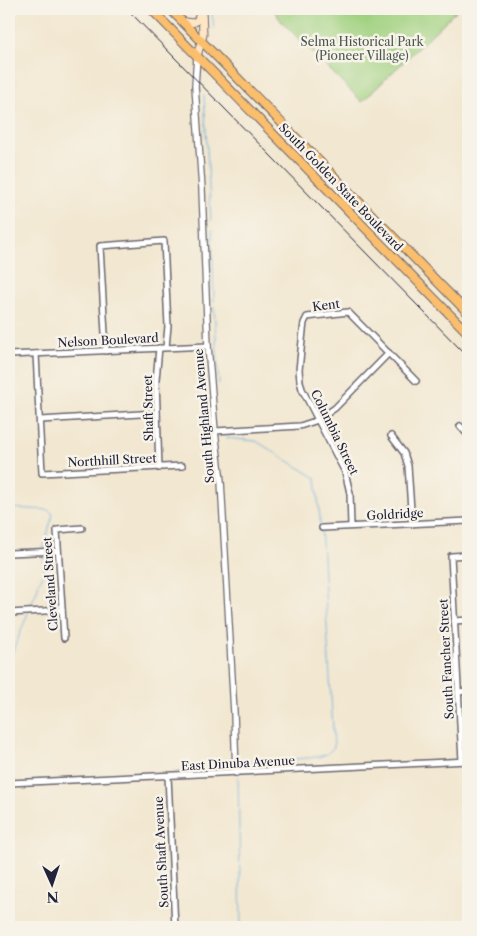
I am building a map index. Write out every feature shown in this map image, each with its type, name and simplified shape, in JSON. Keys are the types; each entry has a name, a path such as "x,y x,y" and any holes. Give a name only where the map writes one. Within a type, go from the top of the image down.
{"main road":[{"name":"South Golden State Boulevard","path":"151,9 468,333"},
{"name":"South Golden State Boulevard","path":"170,9 468,313"},
{"path":"197,56 202,35 201,9"},
{"path":"182,21 189,23 197,21 201,9"}],"street":[{"name":"South Highland Avenue","path":"197,56 195,86 202,189 208,346 221,490 236,773"},
{"path":"106,351 100,246 164,241 168,326 166,347"},
{"name":"Kent","path":"307,318 348,312 389,353"},
{"name":"Columbia Street","path":"307,318 303,331 299,370 300,381 302,389 345,472 350,493 351,526"},
{"name":"Nelson Boulevard","path":"9,356 208,346"},
{"name":"Shaft Street","path":"159,348 156,380 159,468"},
{"path":"215,430 300,426 318,420 335,408 389,353 416,381"},
{"path":"36,354 40,420 157,413"},
{"name":"Northhill Street","path":"40,420 42,473 182,466"},
{"path":"460,426 468,435"},
{"path":"391,436 404,453 408,466 412,524"},
{"name":"Goldridge","path":"322,528 468,521"},
{"name":"Cleveland Street","path":"64,638 57,530 82,528"},
{"path":"9,553 58,551"},
{"name":"South Fancher Street","path":"462,761 451,556 468,555"},
{"path":"9,613 62,610"},
{"path":"454,621 468,620"},
{"path":"458,692 468,691"},
{"name":"East Dinuba Avenue","path":"9,783 468,761"},
{"name":"South Shaft Avenue","path":"168,776 175,927"}],"green space":[{"name":"Selma Historical Park (Pioneer Village)","path":"273,9 458,9 362,102 281,21"}],"waterway":[{"path":"214,28 212,14 220,9"},
{"path":"204,95 211,221"},
{"path":"212,230 214,301"},
{"path":"214,307 219,384"},
{"path":"227,438 256,441 316,478 322,541 334,747 327,754 318,757 242,764"},
{"path":"9,508 48,510 53,514 43,550"},
{"path":"29,609 44,569 43,554"},
{"path":"9,661 28,613"},
{"path":"238,776 241,927"}],"railway":[{"path":"127,9 468,357"}]}
